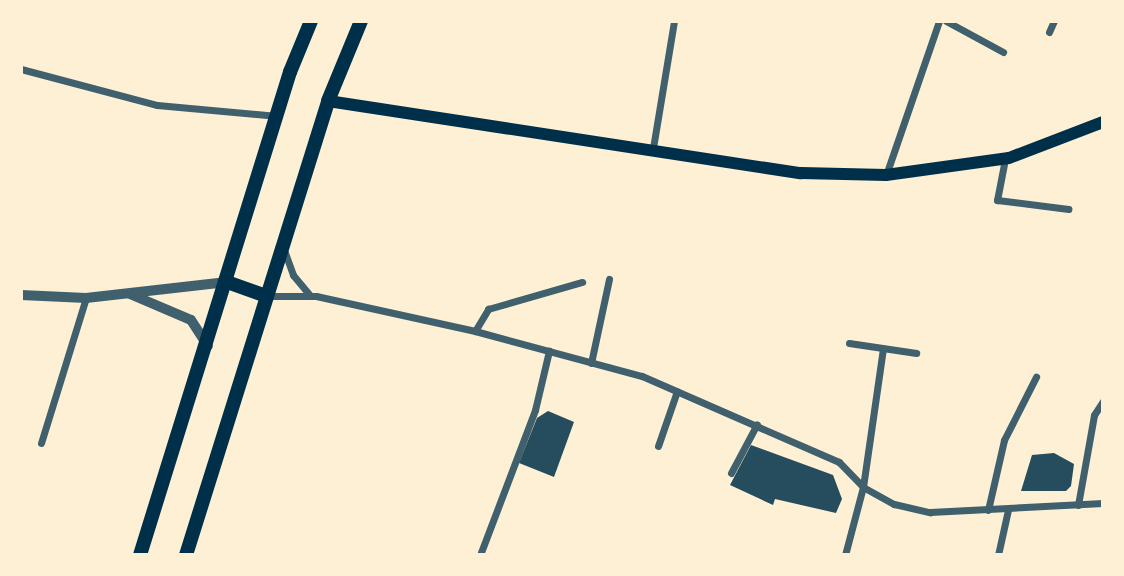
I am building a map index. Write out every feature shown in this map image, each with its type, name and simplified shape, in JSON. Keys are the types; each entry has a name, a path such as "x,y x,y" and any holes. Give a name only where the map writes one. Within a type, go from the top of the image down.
{"main road":[{"path":"140,555 208,346 277,116 311,21"},
{"path":"186,555 328,101 361,21"},
{"path":"328,101 653,148 801,173 886,174 1005,159 1103,121"},
{"path":"227,282 267,296"}],"street":[{"path":"653,148 674,21"},
{"path":"886,174 939,21"},
{"path":"946,21 1003,52"},
{"path":"1048,32 1054,21"},
{"path":"21,69 157,105 277,116"},
{"path":"1005,159 997,200 1068,209"},
{"path":"283,245 293,275 304,290 316,296"},
{"path":"591,363 609,279"},
{"path":"21,295 86,298 227,282"},
{"path":"475,331 488,309 582,282"},
{"path":"124,292 191,320 208,346"},
{"path":"267,296 316,296 475,331 591,363 677,391 839,462 863,487 894,504 930,512 1103,503"},
{"path":"41,443 86,298"},
{"path":"849,343 916,354"},
{"path":"845,555 863,487 883,348"},
{"path":"480,555 535,410 549,351"},
{"path":"988,510 1004,440 1036,377"},
{"path":"658,446 677,391"},
{"path":"1077,505 1094,415 1103,401"},
{"path":"731,473 757,424"},
{"path":"998,555 1008,510"}],"building":[{"path":"548,411 574,422 554,477 519,463 537,418"},
{"path":"751,445 833,475 842,499 836,513 775,499 773,505 730,485"},
{"path":"1054,453 1074,464 1071,486 1066,491 1021,491 1032,455"}]}
